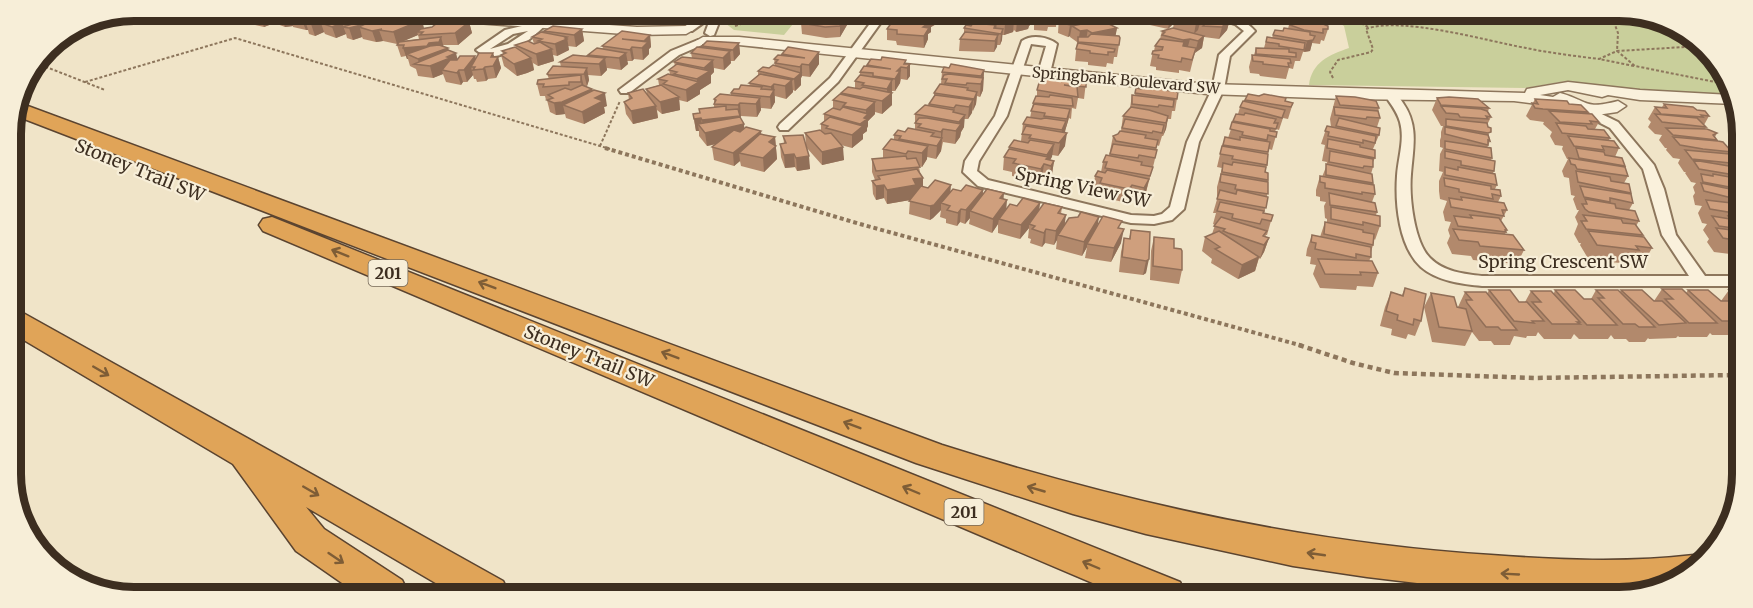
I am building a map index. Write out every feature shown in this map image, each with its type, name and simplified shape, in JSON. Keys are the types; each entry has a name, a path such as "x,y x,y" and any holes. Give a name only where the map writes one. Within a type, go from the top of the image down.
{"highway":[{"path":"23,111 929,454 1032,488 1219,537 1268,547 1358,560 1458,572 1557,576 1667,576"},
{"name":"Stoney Trail SW","path":"22,122 1146,587"},
{"path":"21,325 478,587"},
{"path":"242,452 310,540 380,587"}],"street":[{"path":"492,21 637,31 680,38"},
{"path":"539,25 509,32 481,50 488,54 503,51 533,34 543,21"},
{"path":"625,90 701,21"},
{"path":"705,38 712,25 711,21"},
{"path":"784,127 822,94 877,21"},
{"path":"1218,89 1219,70 1225,55 1250,31 1235,21"},
{"name":"Springbank Boulevard SW","path":"680,38 687,43 705,38 1218,89 1338,94 1514,96 1600,110 1617,107"},
{"path":"1016,70 1025,43 1030,40 1040,40 1049,42 1052,46 1044,73"},
{"name":"Spring View SW","path":"1016,70 1001,116 969,168 973,177 983,183 1142,220 1167,217 1177,209 1193,142 1218,89"},
{"name":"Springbank Boulevard SW","path":"1514,96 1568,86 1590,88"},
{"path":"1558,88 1556,94 1558,97 1614,125 1649,168 1669,235 1686,263 1701,281"},
{"path":"1590,88 1640,95 1726,100"},
{"path":"1590,88 1612,97 1617,107 1614,125"},
{"name":"Spring Crescent SW","path":"1390,94 1408,126 1403,184 1410,227 1420,256 1435,268 1455,278 1482,281 1732,281"},
{"path":"1617,107 1729,110"}],"path":[{"path":"727,28 750,21"},
{"path":"1357,21 1368,27 1406,25 1535,50 1599,58 1719,83"},
{"path":"1615,21 1620,40 1617,51"},
{"path":"1338,94 1330,72 1338,60 1371,52 1374,49 1368,27"},
{"path":"85,82 235,38 247,40 348,73 860,224 1272,336 1353,363 1394,373 1534,378 1732,375"},
{"path":"1599,58 1617,51 1690,47"},
{"path":"1617,51 1635,66"},
{"path":"44,66 105,90"},
{"path":"600,146 625,90"}],"green space":[{"path":"725,21 795,21 784,35 734,30"},
{"path":"1336,21 1634,22 1655,27 1682,40 1713,71 1725,96 1626,90 1566,81 1525,88 1309,85 1314,70 1323,60 1349,48 1344,26"}],"building":[{"path":"326,21 390,21 395,23 420,21 393,32 379,30 382,29 372,31 359,27 365,24 349,28 343,27 349,25 342,23 332,27 321,23"},
{"path":"440,21 469,22 455,33 420,35 423,32 417,32 432,27"},
{"path":"803,21 843,21 840,26 825,27 801,23"},
{"path":"893,21 931,21 923,27 929,28 924,36 897,34 897,30 887,29"},
{"path":"1061,21 1079,21 1070,25 1059,22"},
{"path":"1103,21 1117,28 1092,33 1087,30 1080,31 1072,26"},
{"path":"1202,21 1228,21 1222,27 1203,26 1205,24 1200,23"},
{"path":"1290,21 1303,21 1323,24 1328,26 1328,29 1323,29 1323,33 1290,25"},
{"path":"973,23 995,25 994,28 1003,29 1001,34 964,28"},
{"path":"553,26 582,29 574,35 544,31"},
{"path":"1173,28 1204,36 1198,41 1162,35 1165,32 1162,31"},
{"path":"1284,28 1310,32 1310,35 1315,36 1313,40 1307,41 1273,35 1275,30 1283,31"},
{"path":"622,31 650,35 644,41 622,39 648,42 642,48 632,47 630,50 602,46"},
{"path":"541,32 567,37 565,38 567,39 555,44 538,41 542,39 532,37"},
{"path":"965,32 998,35 995,41 960,39"},
{"path":"1091,34 1119,36 1119,45 1078,42 1078,37 1088,37"},
{"path":"441,37 439,42 429,43 427,46 403,48 404,45 397,45 399,42"},
{"path":"1267,37 1305,43 1304,50 1266,42"},
{"path":"1160,39 1184,42 1183,46 1196,48 1192,60 1182,58 1181,62 1158,58 1159,55 1152,54 1153,51 1162,50 1163,47 1155,46"},
{"path":"528,41 534,44 540,42 552,49 536,54 515,45"},
{"path":"707,41 739,43 733,50 702,46"},
{"path":"1078,43 1115,49 1114,52 1108,52 1108,55 1090,53 1090,51 1076,49"},
{"path":"439,45 448,48 418,59 407,54 430,46"},
{"path":"515,47 531,58 514,64 501,55 506,53 502,51"},
{"path":"697,47 730,51 723,58 691,53"},
{"path":"788,47 819,52 809,65 802,64 800,67 775,63 778,60 774,59 778,55 805,58 782,54"},
{"path":"597,48 626,53 619,58 588,55"},
{"path":"1256,48 1289,49 1289,52 1296,53 1296,57 1256,54"},
{"path":"448,50 456,53 430,66 414,64"},
{"path":"479,53 493,53 491,57 498,57 493,66 473,70 475,67 471,67"},
{"path":"573,55 605,58 599,64 560,62"},
{"path":"1252,55 1290,59 1291,63 1288,63 1289,67 1263,64 1263,62 1253,61"},
{"path":"460,56 475,56 464,70 459,70 457,73 442,70 450,60 457,60"},
{"path":"682,57 713,60 704,68 674,62"},
{"path":"882,57 906,60 904,64 910,64 907,68 901,67 897,71 900,71 895,79 860,72 864,66 891,69 867,65 871,59 881,60"},
{"path":"677,64 710,71 697,79 674,74 677,72 669,70"},
{"path":"951,64 984,70 981,76 942,72 944,67 949,68"},
{"path":"773,65 801,73 794,79 758,71 763,67 769,68"},
{"path":"553,66 587,68 584,74 547,74"},
{"path":"668,74 699,82 686,90 663,84 667,81 658,79"},
{"path":"760,74 792,80 785,86 774,84 771,87 749,83"},
{"path":"581,75 581,82 569,82 569,85 543,87 544,84 537,84 538,80"},
{"path":"860,75 892,80 887,89 862,85 864,83 855,81"},
{"path":"944,75 983,78 981,84 945,83 947,79 942,79"},
{"path":"1041,76 1084,78 1083,82 1086,82 1086,87 1064,85 1077,87 1078,97 1037,90"},
{"path":"940,84 968,88 967,90 977,92 974,99 934,93"},
{"path":"582,85 592,89 562,102 554,103 547,100 553,98 548,95 565,88 571,90"},
{"path":"661,85 679,97 660,102 646,89"},
{"path":"741,85 774,90 770,97 731,93 734,89 739,89"},
{"path":"1142,85 1178,92 1177,99 1135,93 1136,88 1142,89"},
{"path":"848,87 860,89 863,87 892,93 882,101 841,93"},
{"path":"643,89 656,106 631,111 624,102 632,98 628,93"},
{"path":"594,90 605,93 595,98 603,101 582,112 563,105"},
{"path":"720,94 760,98 756,104 714,104 716,100 714,99"},
{"path":"840,94 875,102 866,110 843,106 846,103 833,100"},
{"path":"1248,94 1286,98 1285,101 1293,103 1291,107 1245,100"},
{"path":"935,95 973,100 969,107 956,105 954,108 929,104"},
{"path":"1050,95 1072,98 1073,106 1033,103 1036,96 1049,97"},
{"path":"1132,95 1174,100 1173,107 1132,104"},
{"path":"1336,96 1376,101 1379,108 1340,105"},
{"path":"1437,98 1478,99 1489,108 1441,105"},
{"path":"1535,99 1567,101 1569,104 1581,105 1588,112 1535,108 1532,103 1538,104"},
{"path":"1243,101 1285,110 1282,118 1240,107"},
{"path":"1034,104 1070,109 1067,119 1044,116 1045,113 1031,111"},
{"path":"1664,104 1693,107 1705,111 1709,116 1661,114 1655,107 1667,108"},
{"path":"925,105 954,110 953,112 965,115 959,122 915,114"},
{"path":"726,106 726,110 738,109 740,116 694,119 693,114 700,113 699,109"},
{"path":"1441,106 1481,109 1487,111 1491,117 1486,116 1488,119 1460,117 1458,114 1446,113"},
{"path":"843,107 868,114 864,118 867,119 860,124 824,114 833,108 840,110"},
{"path":"1131,107 1168,116 1166,123 1123,116"},
{"path":"1334,107 1378,111 1380,118 1367,117 1366,119 1335,115"},
{"path":"1549,111 1592,114 1599,122 1590,121 1592,124 1560,122"},
{"path":"1245,113 1276,119 1274,123 1278,123 1276,129 1233,121 1236,114 1244,115"},
{"path":"1655,114 1697,118 1706,127 1662,122"},
{"path":"740,117 744,124 705,133 698,124"},
{"path":"830,117 863,126 852,135 826,128 828,126 821,124"},
{"path":"1027,117 1066,121 1062,130 1023,124"},
{"path":"919,118 961,124 956,131 943,129 941,132 918,127 921,124 915,123"},
{"path":"1339,118 1380,128 1379,135 1336,126"},
{"path":"1125,119 1164,125 1162,133 1122,128"},
{"path":"1446,119 1487,123 1491,132 1446,126"},
{"path":"1232,122 1270,129 1270,131 1277,132 1276,137 1268,135 1267,140 1242,135 1243,132 1230,129"},
{"path":"1556,123 1604,130 1610,138 1562,133"},
{"path":"1026,126 1067,133 1059,143 1029,138 1031,135 1022,134"},
{"path":"1327,126 1376,136 1375,143 1328,136 1329,132 1325,131"},
{"path":"746,127 761,131 733,153 712,147 734,130 740,132"},
{"path":"1445,127 1488,135 1490,141 1488,140 1488,145 1445,134"},
{"path":"908,128 934,133 931,136 942,138 937,146 899,139 901,136 894,135 898,130 905,132"},
{"path":"1666,128 1707,129 1717,133 1713,135 1717,140 1673,135"},
{"path":"820,130 825,134 831,133 843,147 822,152 805,133"},
{"path":"1120,131 1146,135 1145,138 1158,140 1156,148 1116,141 1113,136"},
{"path":"760,134 775,137 769,142 776,146 763,158 739,153"},
{"path":"803,135 809,156 796,158 794,154 784,155 780,144 786,143 783,136"},
{"path":"1568,136 1614,141 1619,148 1602,146 1604,150 1574,146"},
{"path":"1225,137 1270,142 1268,152 1223,145"},
{"path":"1673,137 1723,142 1732,152 1680,145"},
{"path":"891,139 928,146 922,153 908,151 906,154 883,149"},
{"path":"1328,139 1375,150 1375,158 1327,148"},
{"path":"1014,140 1054,144 1047,155 1009,147"},
{"path":"1445,141 1491,148 1492,158 1445,149"},
{"path":"1113,144 1157,150 1155,158 1139,155 1138,158 1110,154"},
{"path":"1222,146 1268,154 1267,165 1232,159 1233,156 1220,154"},
{"path":"1576,148 1604,152 1605,155 1622,158 1625,166 1579,158"},
{"path":"1009,149 1048,157 1046,159 1054,161 1051,166 1044,164 1041,169 1013,163 1016,159 1004,157"},
{"path":"1685,150 1730,154 1732,163 1692,159"},
{"path":"1330,151 1373,159 1373,167 1364,166 1363,168 1329,162"},
{"path":"1445,151 1495,161 1494,171 1461,165 1461,161 1445,158"},
{"path":"1106,155 1142,162 1141,165 1153,167 1150,176 1105,168 1107,162 1103,162"},
{"path":"906,156 907,159 916,158 920,167 876,171 872,159"},
{"path":"1569,158 1625,167 1628,176 1577,169 1571,164"},
{"path":"1693,160 1732,166 1732,174 1699,169"},
{"path":"1233,162 1266,167 1268,180 1222,172 1223,163 1232,165"},
{"path":"1326,164 1372,174 1373,183 1326,175"},
{"path":"1445,167 1458,170 1458,167 1495,174 1497,185 1445,175"},
{"path":"917,169 923,178 913,179 916,185 887,190 884,185 876,186 872,181 880,179 878,176"},
{"path":"1107,170 1149,179 1144,188 1132,185 1129,189 1100,183 1102,178 1095,176 1098,171 1105,173"},
{"path":"1576,171 1610,177 1611,181 1629,184 1631,193 1578,182"},
{"path":"1221,174 1268,182 1268,194 1235,189 1236,185 1220,182"},
{"path":"1701,174 1732,177 1732,187 1703,182"},
{"path":"1320,176 1374,185 1375,194 1325,188 1325,183 1320,182"},
{"path":"1444,178 1491,186 1491,189 1500,190 1501,196 1492,194 1493,199 1459,192 1459,189 1445,186"},
{"path":"935,180 951,185 934,205 909,201 921,186 928,188"},
{"path":"1701,183 1732,189 1732,198 1704,191"},
{"path":"966,185 983,190 966,210 961,209 958,213 947,210 950,206 941,203 953,189 961,191"},
{"path":"1580,186 1631,194 1633,203 1610,198 1610,202 1584,197"},
{"path":"987,189 1004,193 1000,198 1007,200 993,219 970,211"},
{"path":"1220,190 1236,194 1237,190 1268,197 1266,208 1217,199"},
{"path":"1329,193 1375,203 1377,212 1330,205"},
{"path":"1461,197 1504,203 1507,210 1502,210 1504,216 1451,207 1449,198 1462,200"},
{"path":"1023,198 1040,203 1021,225 999,219 1010,204 1017,206"},
{"path":"1585,199 1615,204 1616,208 1635,211 1639,221 1589,212 1582,204 1587,204"},
{"path":"1706,200 1732,203 1732,213 1710,209"},
{"path":"1220,202 1273,215 1271,221 1262,219 1260,224 1232,218 1233,214 1217,211"},
{"path":"1044,203 1062,207 1058,213 1066,215 1056,231 1046,229 1044,233 1032,229 1035,226 1029,224"},
{"path":"1331,207 1380,216 1380,226 1331,219"},
{"path":"1081,212 1099,217 1084,242 1058,235 1069,218 1078,217"},
{"path":"1470,215 1499,218 1507,230 1506,232 1458,226 1454,216 1472,218"},
{"path":"1583,215 1621,219 1623,223 1635,224 1643,235 1586,229 1581,221 1587,221"},
{"path":"1103,216 1122,221 1118,228 1124,229 1114,248 1087,244"},
{"path":"1712,216 1730,219 1728,216 1732,216 1732,228 1719,226"},
{"path":"1221,217 1267,231 1263,236 1269,238 1264,245 1223,231 1225,229 1214,226"},
{"path":"1325,222 1374,234 1373,245 1324,234"},
{"path":"1716,228 1732,230 1732,240 1723,238"},
{"path":"1453,229 1513,235 1524,250 1480,246 1478,242 1459,240"},
{"path":"1131,230 1150,232 1149,259 1146,261 1122,257 1124,238 1130,239"},
{"path":"1219,231 1259,257 1242,265 1215,249 1220,247 1205,237"},
{"path":"1588,231 1644,237 1652,248 1636,246 1639,250 1597,245"},
{"path":"1312,235 1371,247 1371,257 1356,254 1356,258 1315,249 1316,243 1311,242"},
{"path":"1154,237 1174,239 1174,248 1182,251 1182,270 1153,266"},
{"path":"1318,259 1372,261 1378,273 1325,274"},
{"path":"1405,288 1426,294 1421,321 1414,319 1413,325 1397,320 1398,315 1386,311 1391,292 1403,296"},
{"path":"1662,289 1682,289 1717,323 1689,323 1665,299 1673,299"},
{"path":"1489,290 1510,290 1519,302 1527,302 1544,321 1532,321 1534,323 1514,321"},
{"path":"1555,290 1575,290 1584,299 1592,299 1617,325 1587,325"},
{"path":"1596,290 1618,290 1655,327 1623,324 1598,298 1604,298"},
{"path":"1621,290 1642,290 1654,301 1662,301 1686,323 1659,325"},
{"path":"1688,290 1708,290 1721,301 1732,303 1732,321 1722,321"},
{"path":"1531,291 1551,291 1580,324 1552,324 1532,302 1541,302"},
{"path":"1465,292 1486,292 1517,330 1486,327 1467,303 1466,300 1472,300"},
{"path":"1431,293 1454,297 1457,307 1466,309 1472,331 1439,327"}]}
